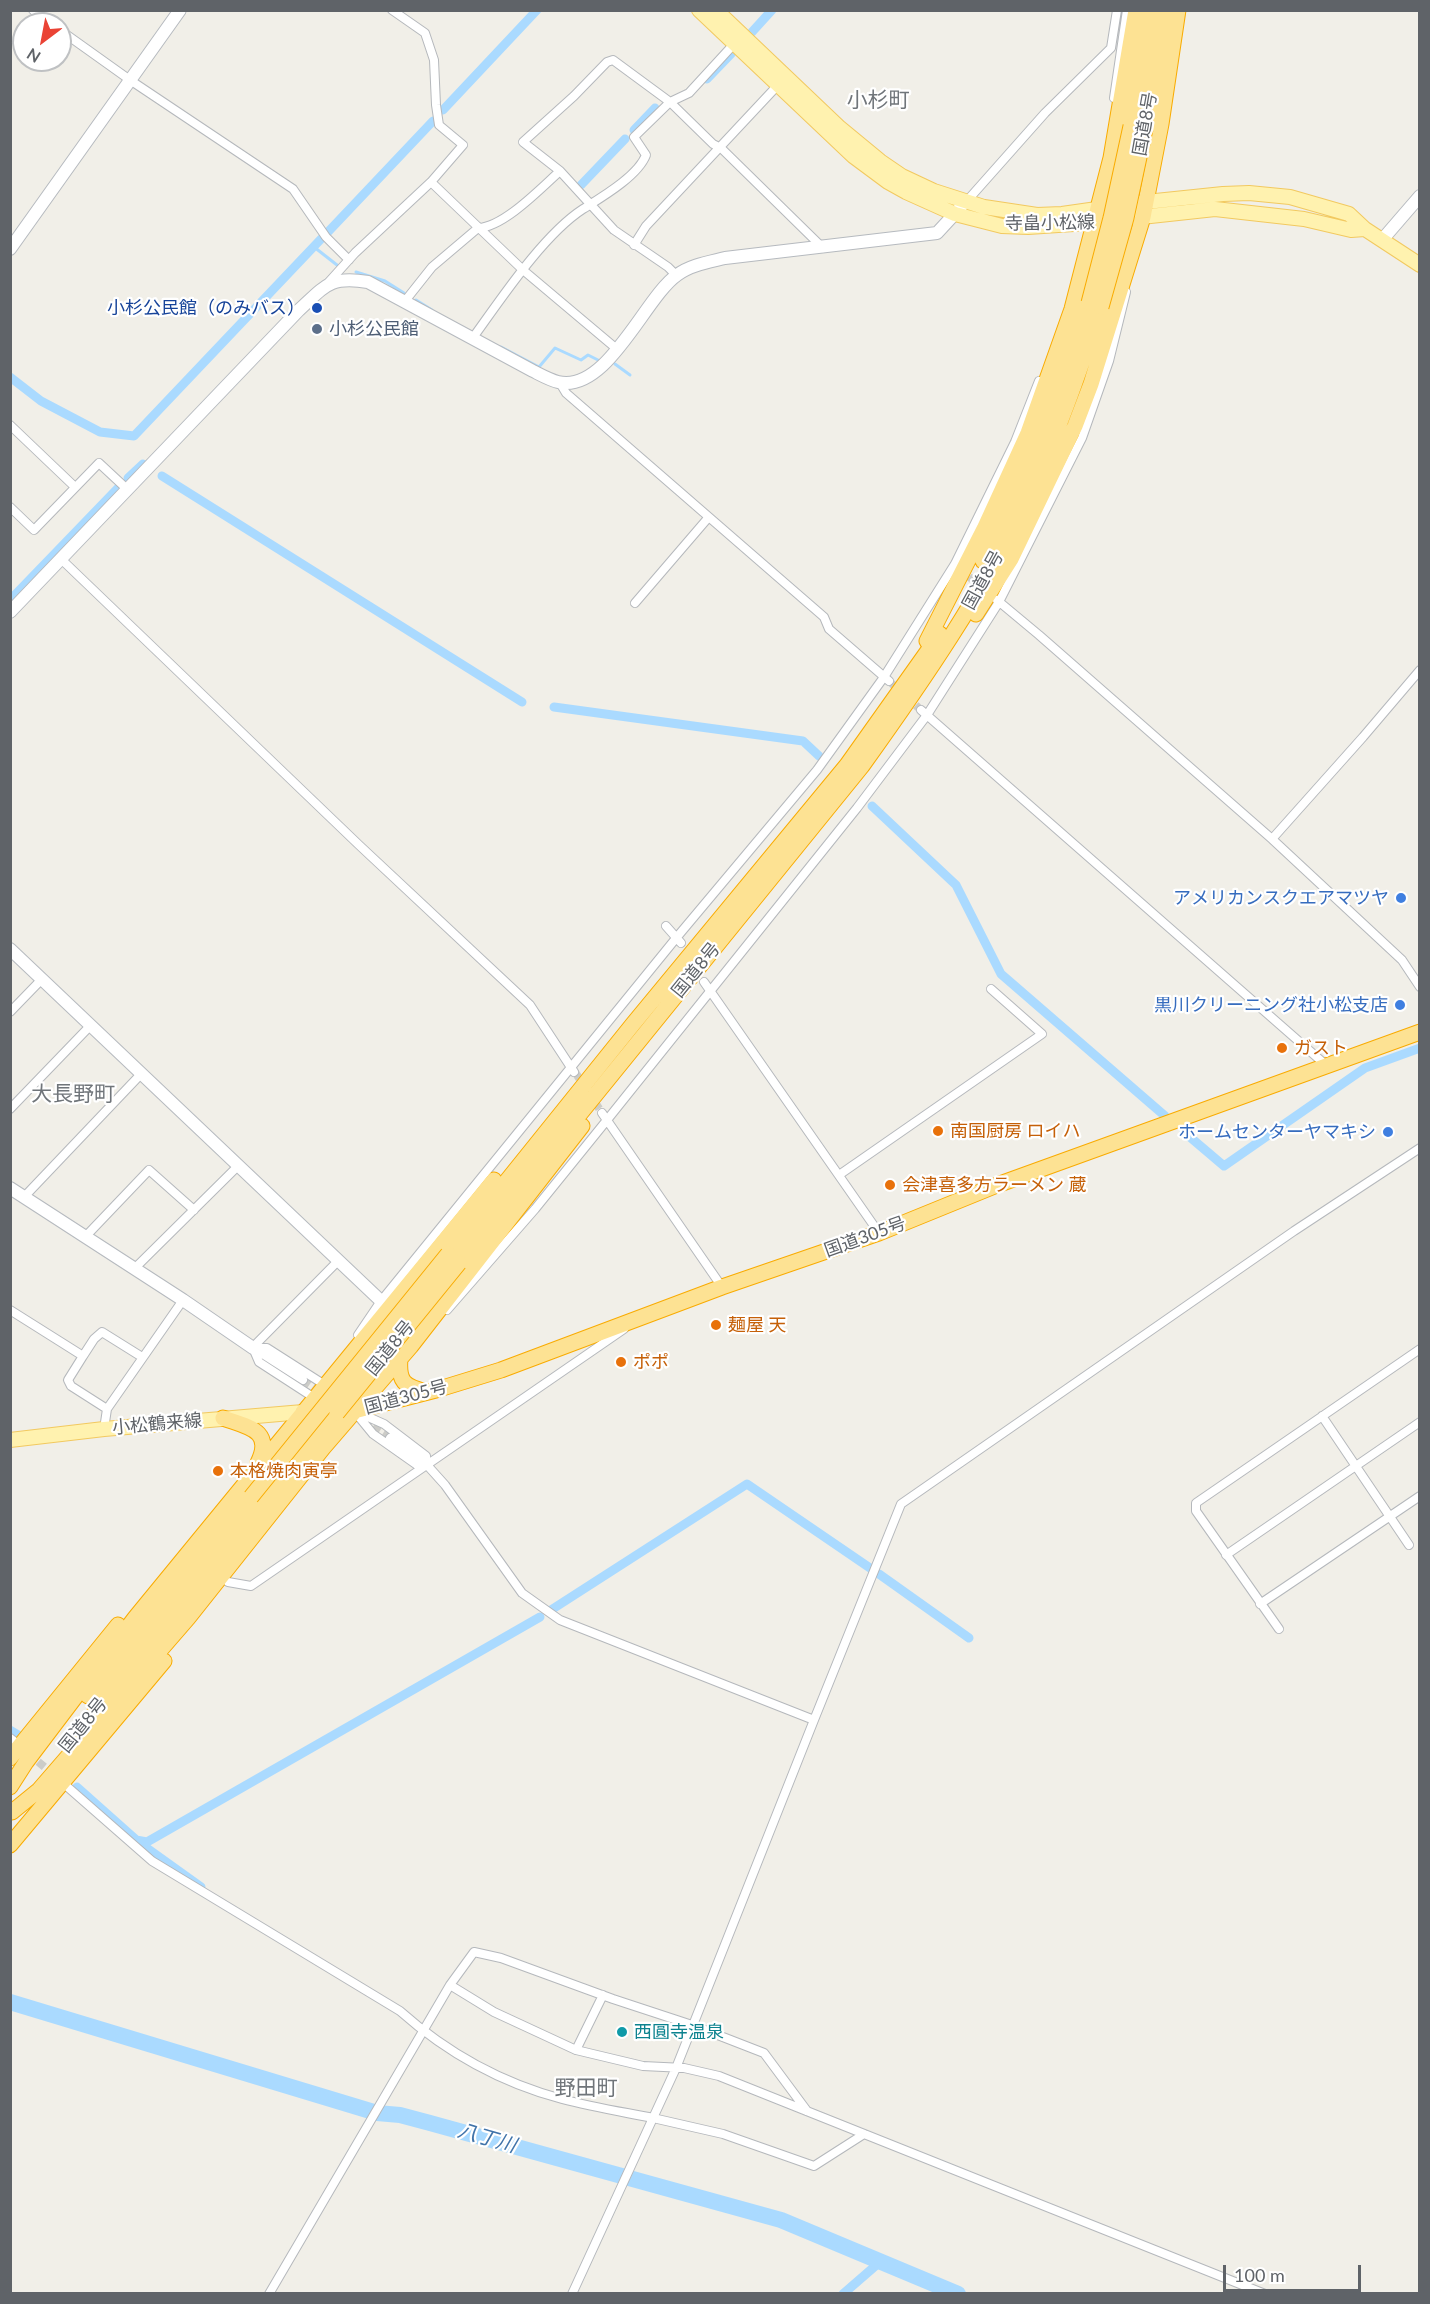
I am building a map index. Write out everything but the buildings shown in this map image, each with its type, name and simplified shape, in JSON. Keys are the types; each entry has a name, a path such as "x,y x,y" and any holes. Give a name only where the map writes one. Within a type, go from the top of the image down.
{"highway":[{"path":"898,694 924,647 1012,469 1048,380 1072,309 1111,158 1136,10"},
{"name":"国道8号","path":"1138,127 1149,10"},
{"name":"国道8号","path":"11,1813 255,1502 454,1258 655,1020 862,766 916,692 973,601 1027,500 1065,411 1095,305 1111,218 1138,127 1164,10"},
{"path":"916,692 932,681 1011,559 1075,426 1091,384 1143,217 1161,124 1178,10"},
{"name":"国道8号","path":"454,1258 633,1024 847,765 963,598 1001,525 1095,305"},
{"path":"11,1813 39,1790 188,1618 323,1448 425,1328 584,1124 615,1082 655,1020"},
{"path":"10,1789 26,1762 135,1618 251,1475 618,1030 633,1024"},
{"name":"国道305号","path":"303,1412 354,1411 501,1370 722,1287 879,1233 997,1185 1419,1032"},
{"path":"400,1358 399,1371 402,1380 410,1387 426,1392"},
{"path":"10,1758 219,1501 228,1491 251,1475 263,1453 263,1440 258,1432 223,1419"},
{"path":"10,1845 228,1582 313,1475 323,1448"},
{"name":"国道8号","path":"10,1789 255,1502"}],"main road":[{"name":"寺畠小松線","path":"699,10 778,86 873,171 906,192 955,214 976,221 1011,226 1051,226 1146,202 1250,193 1290,197 1349,214 1365,229 1419,265"},
{"name":"寺畠小松線","path":"716,10 840,128 880,161 902,176 966,202 1037,215 1143,217 1215,209 1304,219 1351,230 1365,229"},
{"name":"小松鶴来線","path":"11,1439 303,1412"}],"street":[{"path":"10,249 180,10"},
{"path":"10,612 299,310 431,182 463,144 439,125 434,60 425,33 392,10"},
{"path":"327,285 346,279 368,282 532,371 560,382 580,381 592,374 618,351 664,288 676,275 691,267 725,258 937,233 1045,113 1111,48 1117,10"},
{"path":"1111,158 1109,127 1127,10"},
{"path":"1161,124 1169,114 1185,10"},
{"path":"72,39 293,189 326,237 349,260"},
{"path":"472,339 550,238 643,163 646,155 634,137 670,102 689,93 734,44"},
{"path":"676,275 614,230 560,171 523,142 574,96 607,62 613,60 670,102 713,144 721,148 823,248"},
{"path":"634,245 646,226 778,86"},
{"path":"405,301 432,267 478,228 486,228 514,211 560,171"},
{"path":"431,182 524,270 618,351"},
{"path":"1382,240 1419,196"},
{"path":"425,1328 448,1310 535,1209 604,1117 857,808 924,712 995,599 1082,438 1109,361 1125,300 1128,265"},
{"path":"345,1360 381,1301 679,940 817,770 886,679 956,566 1015,442 1061,323 1072,309"},
{"path":"560,382 566,393 824,617 830,629 886,679"},
{"path":"10,425 75,487"},
{"path":"10,507 34,530 99,463 128,490"},
{"path":"635,603 708,518"},
{"path":"61,559 530,1005 573,1070"},
{"path":"995,599 1272,840 1402,960 1419,987"},
{"path":"1272,840 1419,670"},
{"path":"924,712 1327,1066"},
{"path":"666,926 679,940"},
{"path":"10,949 381,1301"},
{"path":"10,1012 42,979"},
{"path":"704,981 879,1233"},
{"path":"839,1175 1042,1034 991,989"},
{"path":"10,1109 91,1025"},
{"path":"24,1197 142,1073"},
{"path":"604,1117 722,1287"},
{"path":"572,2294 676,2068 901,1504 1294,1231 1419,1148"},
{"path":"134,1269 239,1165"},
{"path":"86,1236 149,1170 194,1210"},
{"path":"10,1188 183,1299 303,1380"},
{"path":"253,1348 339,1260"},
{"path":"104,1429 107,1409 183,1299"},
{"path":"10,1310 83,1356"},
{"path":"228,1582 251,1586 633,1322"},
{"path":"107,1409 70,1386 68,1380 94,1339 102,1332 142,1357"},
{"path":"253,1348 267,1348 325,1385 354,1411 373,1434 417,1466 427,1465"},
{"path":"253,1348 259,1362 314,1398 384,1424 426,1456 427,1465"},
{"path":"1279,1629 1196,1511 1197,1503 1419,1349"},
{"path":"1322,1416 1409,1545"},
{"path":"1226,1555 1419,1422"},
{"path":"390,1438 427,1465 445,1485 522,1593 560,1620 814,1720"},
{"path":"1260,1604 1419,1496"},
{"path":"63,1783 152,1861 400,2011 424,2032 473,2064 509,2081 561,2099 723,2134 814,2166 864,2133"},
{"path":"269,2294 450,1985 474,1952 501,1958 764,2052 808,2112"},
{"path":"450,1985 494,2012 576,2050 643,2066 676,2068 719,2076 1265,2294"},
{"path":"576,2050 603,1995"}],"waterway":[{"path":"443,110 537,10"},
{"path":"752,32 772,10"},
{"path":"707,79 731,54"},
{"path":"634,130 655,108"},
{"path":"327,233 433,121"},
{"path":"581,185 625,139"},
{"path":"10,377 41,401 100,432 134,436 321,239"},
{"path":"314,247 337,265"},
{"path":"356,272 385,281 404,293"},
{"path":"416,300 432,310"},
{"path":"501,347 539,367 555,348 581,360 588,355 598,360"},
{"path":"615,364 630,375"},
{"path":"128,478 143,464"},
{"path":"162,476 522,702"},
{"path":"10,600 118,488"},
{"path":"554,707 803,741 819,756"},
{"path":"872,806 956,885 1001,974 1165,1116"},
{"path":"1184,1132 1224,1166 1365,1068 1420,1048"},
{"path":"551,1610 747,1484 870,1568"},
{"path":"879,1574 969,1638"},
{"path":"136,1840 147,1842 540,1617"},
{"path":"10,1730 20,1736"},
{"path":"77,1787 141,1844 201,1887"},
{"name":"八丁川","path":"10,2002 377,2113 400,2115 781,2220 958,2294"},
{"path":"843,2294 881,2261"}],"tunnel":[{"path":"960,569 982,588"},
{"path":"889,681 921,710"},
{"path":"575,1072 602,1113"},
{"path":"303,1380 322,1393"},
{"path":"363,1420 390,1438"},
{"path":"29,1754 54,1775"}],"place":[{"name":"小杉公民館（のみバス）","path":"317,308"},
{"name":"小杉公民館","path":"317,329"},
{"name":"アメリカンスクエアマツヤ","path":"1401,898"},
{"name":"黒川クリーニング社小松支店","path":"1400,1005"},
{"name":"ガスト","path":"1282,1048"},
{"name":"南国厨房 ロイハ","path":"938,1131"},
{"name":"ホームセンターヤマキシ","path":"1388,1132"},
{"name":"会津喜多方ラーメン 蔵","path":"890,1185"},
{"name":"麺屋 天","path":"716,1325"},
{"name":"ポポ","path":"621,1362"},
{"name":"本格焼肉寅亭","path":"218,1471"},
{"name":"西圓寺温泉","path":"622,2032"}],"district":[{"name":"小杉町","path":"878,100"},
{"name":"大長野町","path":"73,1094"},
{"name":"野田町","path":"586,2088"}]}
